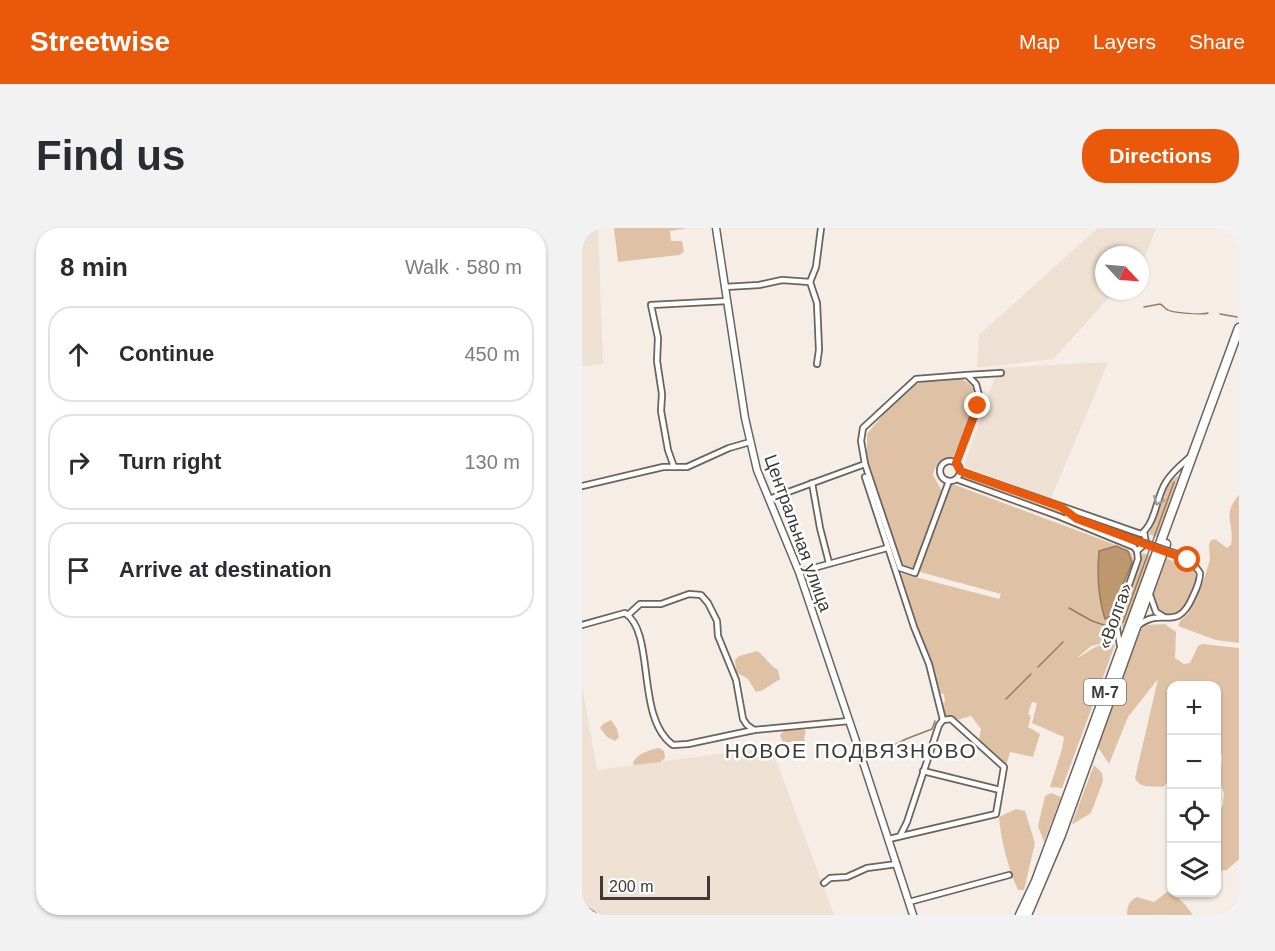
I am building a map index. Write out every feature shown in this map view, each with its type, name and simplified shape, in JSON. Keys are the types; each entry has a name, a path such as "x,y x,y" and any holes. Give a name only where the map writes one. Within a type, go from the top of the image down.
{"highway":[{"name":"«Волга»","path":"1020,915 1036,881 1239,328"},
{"name":"«Волга»","path":"1027,915 1062,835 1239,344"}],"main road":[{"name":"Центральная улица","path":"716,228 750,442 757,470 799,572 889,839 912,915"}],"street":[{"path":"817,364 819,350 817,303 810,282 816,267 821,228"},
{"path":"725,287 759,285 782,280 810,282"},
{"path":"674,467 668,450 662,411 657,361 658,338 651,305 727,301"},
{"path":"949,481 915,573 900,568 865,464 861,441 863,428 916,379 1001,373"},
{"path":"967,375 976,384 980,399 956,463 960,471 1137,534 1144,532"},
{"path":"582,486 655,469 687,467 729,448 750,442"},
{"path":"1137,551 1146,543 1144,532 1166,482 1192,456"},
{"path":"956,463 946,462 940,469 941,476 949,481 956,479 1058,516 1130,544 1137,551 1137,563 1117,619 1121,648"},
{"path":"769,499 865,464"},
{"path":"956,479 960,471"},
{"path":"865,477 914,627 929,664 943,720"},
{"path":"812,483 829,563"},
{"path":"1061,507 1077,519"},
{"path":"1058,516 1077,519 1177,554 1198,568 1200,578 1185,613 1177,617 1154,617 1136,627"},
{"path":"799,572 887,548"},
{"path":"1149,590 1151,603 1156,612 1166,618"},
{"path":"582,625 623,614 628,615 640,604 661,604 689,594 701,595 717,621 718,636 736,680 743,719 754,730"},
{"path":"628,615 640,636 654,717 673,745 754,730 849,721"},
{"path":"889,839 996,814 1004,771 1002,764 951,719 943,720 939,725 907,822 900,836"},
{"path":"923,771 1000,790"},
{"path":"824,883 830,878 847,877 867,868 897,864"},
{"path":"909,902 1009,875"},
{"path":"582,908 593,915"}],"shaded area":[{"path":"582,228 598,228 603,364 582,366"},
{"path":"614,228 688,228 670,231 671,241 682,241 684,252 679,255 618,262"},
{"path":"1098,228 1156,228 1149,246 1095,246 1095,300 1107,300 1053,359 977,368 979,335"},
{"path":"1108,362 1050,501 964,466 998,368"},
{"path":"932,379 962,379 973,389 974,404 953,457 938,464 933,475 942,491 913,568 911,570 901,568 867,463 867,434 893,404 915,385"},
{"path":"962,473 1061,509 1066,514 1059,514 960,479"},
{"path":"1179,475 1157,537 1149,534 1169,483"},
{"path":"951,485 1127,549 1132,554 1134,563 1112,626 1115,638 1091,646 1077,658 1098,646 1115,645 1062,788 1050,787 1064,737 1032,723 1037,703 1032,702 1028,714 1031,716 1028,727 1040,734 1033,757 1010,752 1006,766 979,739 981,729 971,716 957,720 944,715 942,704 945,702 944,694 940,693 900,573 999,599 1001,594 920,572 919,567"},
{"path":"1239,495 1239,643 1216,640 1178,626 1188,614 1203,582 1210,560 1211,540 1215,539 1227,548 1231,545 1230,514"},
{"path":"1116,546 1128,551 1132,563 1109,617 1105,619 1099,585 1099,551"},
{"path":"1143,553 1151,556 1123,630 1120,618"},
{"path":"1164,557 1194,571 1197,581 1186,606 1177,616 1165,615 1157,611 1154,604 1154,585"},
{"path":"1165,624 1176,632 1175,658 1184,664 1190,663 1198,646 1202,644 1239,648 1239,859 1227,870 1221,871 1221,809 1224,793 1221,786 1221,681 1167,681 1167,783 1163,787 1143,785 1135,778 1158,679 1128,717 1109,764 1098,747 1139,630 1148,625"},
{"path":"757,651 778,670 780,679 756,692 748,679 736,672 735,660 739,656"},
{"path":"582,686 597,770 771,747 834,915 582,915"},
{"path":"611,720 619,737 615,741 607,737 600,728"},
{"path":"801,728 806,731 804,739 806,741 783,744 780,735 784,731"},
{"path":"659,748 664,751 665,758 660,762 634,765 633,762 641,754"},
{"path":"1094,765 1102,773 1103,781 1091,813 1073,824 1072,823"},
{"path":"1051,793 1061,797 1044,842 1038,826 1045,796"},
{"path":"1016,809 1025,811 1035,843 1024,890 1018,890 1011,873 1003,845 999,817"},
{"path":"1167,892 1167,897 1176,897 1193,915 1127,915 1129,904 1137,897 1154,902"}],"waterway":[{"path":"1144,307 1160,304 1175,312 1208,313"},
{"path":"1220,314 1237,317"},
{"path":"1152,543 1174,482"},
{"path":"1123,622 1150,548"},
{"path":"1069,608 1092,621 1107,626"},
{"path":"1038,667 1063,642"},
{"path":"1006,699 1031,674"},
{"path":"869,758 932,729 935,721"}],"district":[{"name":"НОВОЕ ПОДВЯЗНОВО","path":"851,751"}],"route":[{"path":"978,406 956,463 960,471 1061,507 1077,519 1177,554 1188,560"}]}
